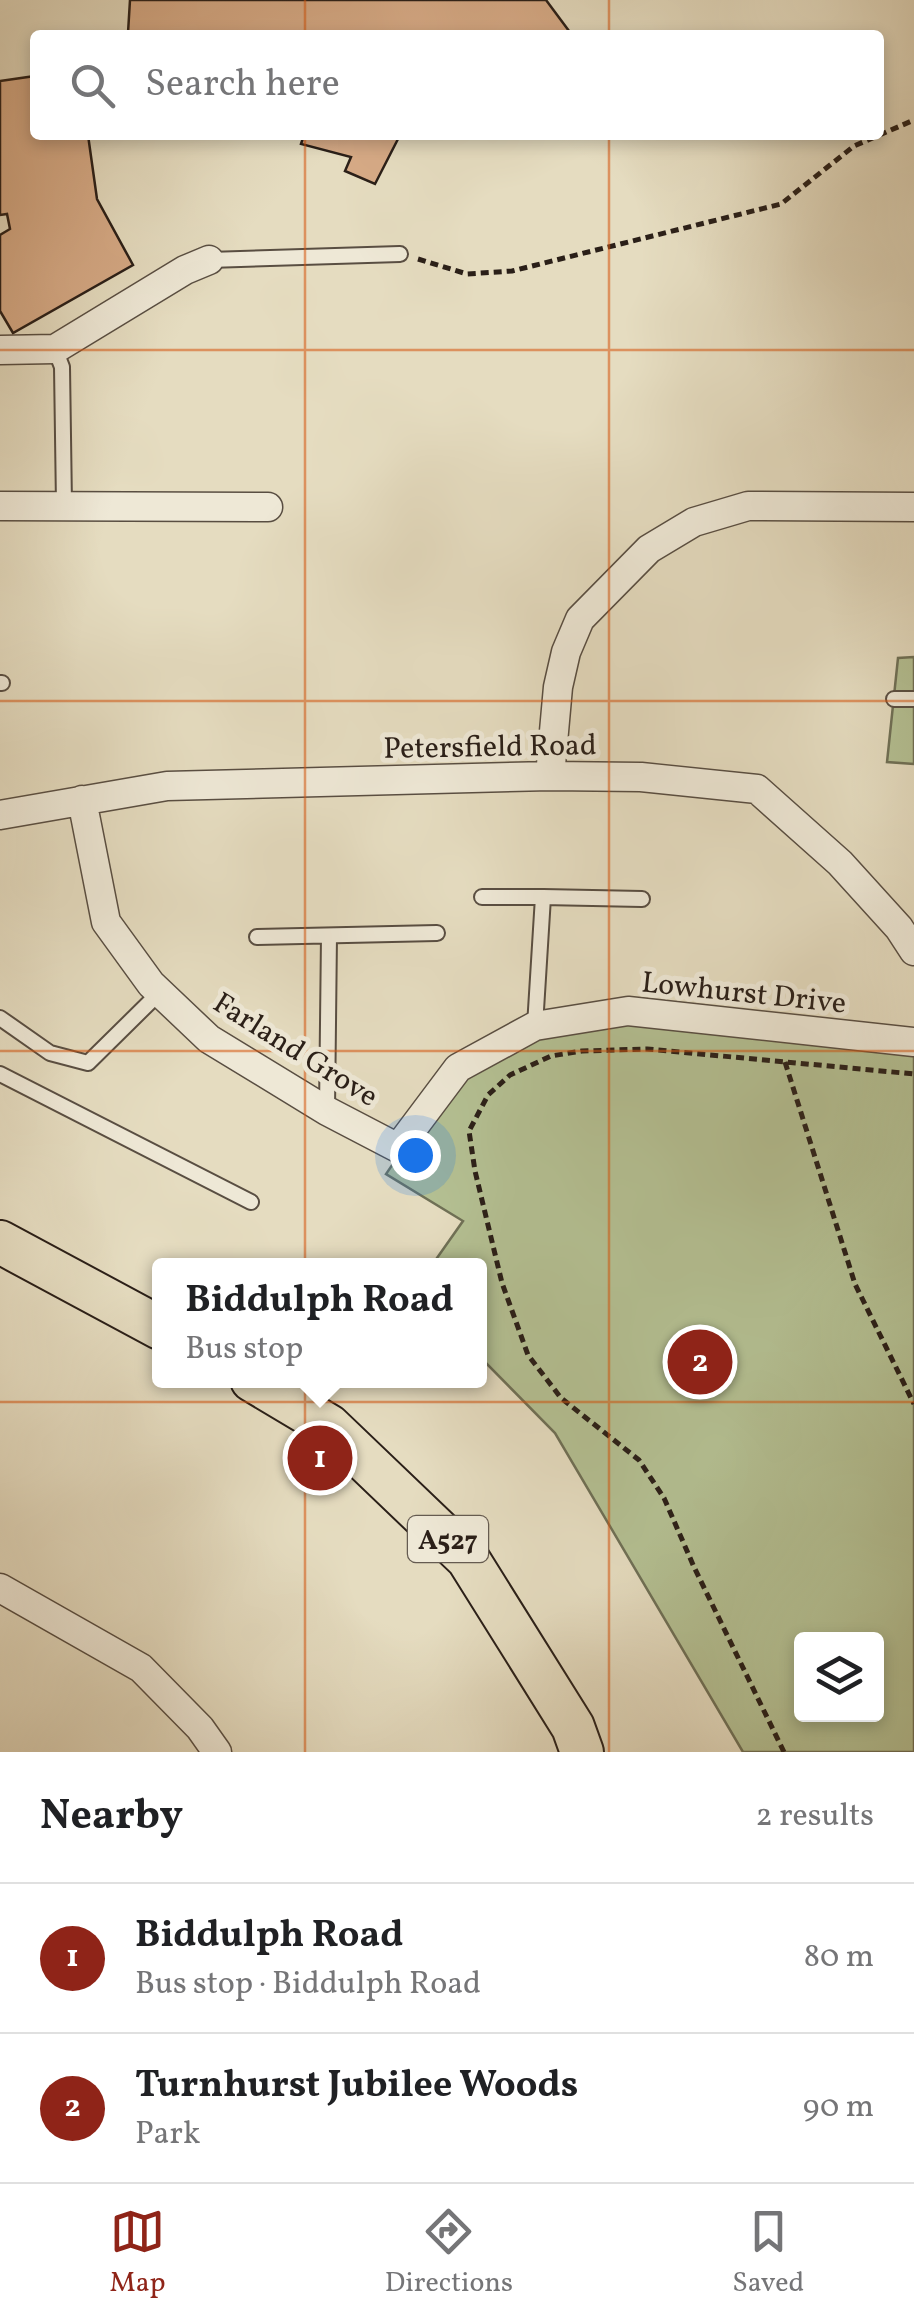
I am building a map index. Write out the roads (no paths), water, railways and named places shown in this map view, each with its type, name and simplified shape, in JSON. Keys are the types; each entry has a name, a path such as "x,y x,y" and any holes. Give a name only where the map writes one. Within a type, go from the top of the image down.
{"main road":[{"path":"0,1242 152,1324"},
{"name":"A527","path":"265,1388 329,1426 468,1558 573,1728 582,1752"}],"street":[{"path":"0,350 56,349 185,270 210,260"},
{"path":"0,506 268,507"},
{"path":"550,776 558,688 566,652 580,618 649,550 694,522 748,506 914,506"},
{"name":"Petersfield Road","path":"0,815 167,786 550,776 642,777 757,789 840,863 908,933"},
{"name":"Farland Grove","path":"82,800 106,922 160,992 209,1039 327,1111 398,1148 458,1068"},
{"name":"Lowhurst Drive","path":"458,1068 535,1026 628,1011 914,1042"},
{"path":"0,1588 142,1668 200,1728 217,1752"}],"lane":[{"path":"210,260 400,254"},
{"path":"56,349 62,367 64,505"},
{"path":"894,699 914,698"},
{"path":"482,897 642,900"},
{"path":"535,1026 543,897"},
{"path":"257,938 438,933"},
{"path":"327,1111 330,936"},
{"path":"0,1018 50,1053 88,1063 160,992"},
{"path":"0,1074 251,1202"}],"place":[{"name":"Turnhurst Jubilee Woods","path":"700,1362"},
{"name":"Biddulph Road","path":"320,1458"}]}
